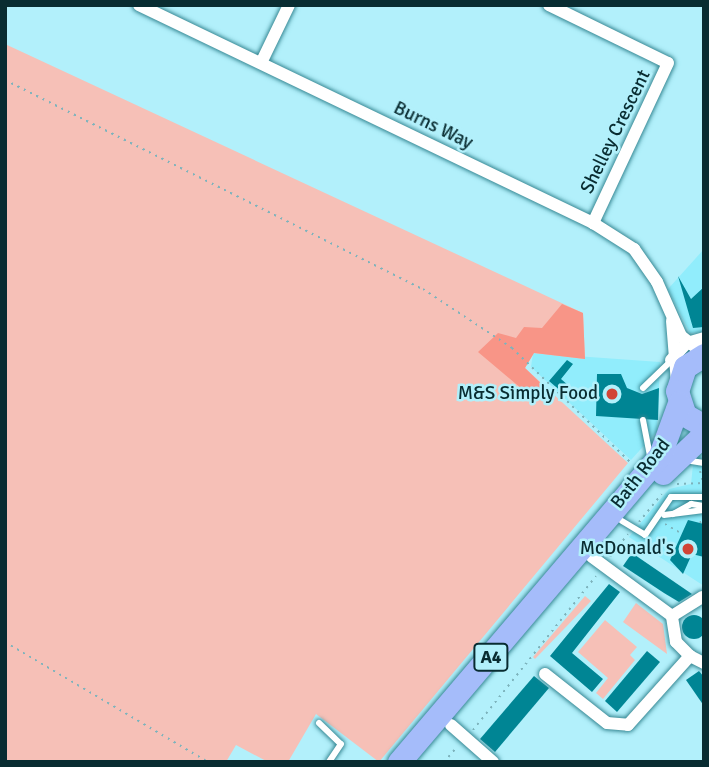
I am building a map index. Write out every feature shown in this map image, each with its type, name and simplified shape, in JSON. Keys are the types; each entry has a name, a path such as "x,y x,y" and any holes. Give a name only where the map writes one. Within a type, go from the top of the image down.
{"highway":[{"path":"698,346 685,367 678,395 704,426"},
{"name":"Bath Road","path":"675,457 678,395"},
{"name":"Bath Road","path":"419,762 458,732 598,562 675,457 704,434"},
{"name":"Bath Road","path":"399,762 641,465 675,457"}],"street":[{"name":"Burns Way","path":"139,5 593,223 634,249 657,282 672,321 671,360 678,395"},
{"path":"261,63 289,5"},
{"name":"Shelley Crescent","path":"549,5 668,63 593,223"},
{"name":"Burns Way","path":"672,321 698,346"},
{"path":"671,360 698,346"},
{"path":"598,562 672,616 676,642 690,656 704,663"},
{"path":"672,616 703,597"},
{"path":"544,674 620,727 632,722 690,656"},
{"path":"458,732 493,762"}],"lane":[{"path":"643,388 671,360"},
{"path":"641,465 647,432 643,420"},
{"path":"647,432 675,457 702,463"},
{"path":"627,525 645,535 664,515 671,497 704,497"},
{"path":"664,515 673,514 691,504 704,508"},
{"path":"319,723 341,744 329,762"}],"path":[{"path":"5,80 464,314 512,348 641,465"},
{"name":"Bath Road","path":"444,762 458,732 627,525 669,485 675,457"},
{"path":"669,485 704,483 702,463"},
{"path":"700,523 704,519"},
{"path":"5,642 208,762"}],"shaded area":[{"path":"5,44 583,313 585,359 534,353 525,368 628,463 379,762 316,714 288,762 268,762 236,745 226,762 5,762"},
{"path":"704,249 704,332 690,333 668,289"},
{"path":"562,304 583,313 585,359 534,353 525,368 552,394 522,389 478,352 498,333 516,338 524,327 542,328"},
{"path":"533,353 660,362 657,431 631,460 531,367"},
{"path":"693,465 704,467 704,586 629,537 669,489 691,484"},
{"path":"585,596 591,601 535,659 533,657"},
{"path":"636,603 663,624 667,654 623,622"},
{"path":"605,620 637,647 630,655 635,660 603,699 596,693 608,678 578,652"}],"building":[{"path":"678,276 691,299 704,287 704,327 693,328"},
{"path":"567,360 573,364 561,379 569,386 563,393 549,381"},
{"path":"597,374 621,374 627,388 642,394 659,388 658,420 596,416"},
{"name":"McDonald's","path":"688,520 704,524 704,557 692,554 683,574 670,560"},
{"path":"632,553 692,594 679,602 623,566"},
{"path":"609,584 620,592 572,653 603,679 592,692 550,656"},
{"path":"694,615 705,622 706,627 699,638 694,639 683,632 682,627 689,616"},
{"path":"647,651 660,662 617,712 605,701"},
{"path":"699,671 704,677 704,706 686,680"},
{"path":"534,676 549,688 495,752 480,739"}],"place":[{"name":"M&S Simply Food","path":"612,394"},
{"name":"McDonald's","path":"688,549"}]}
